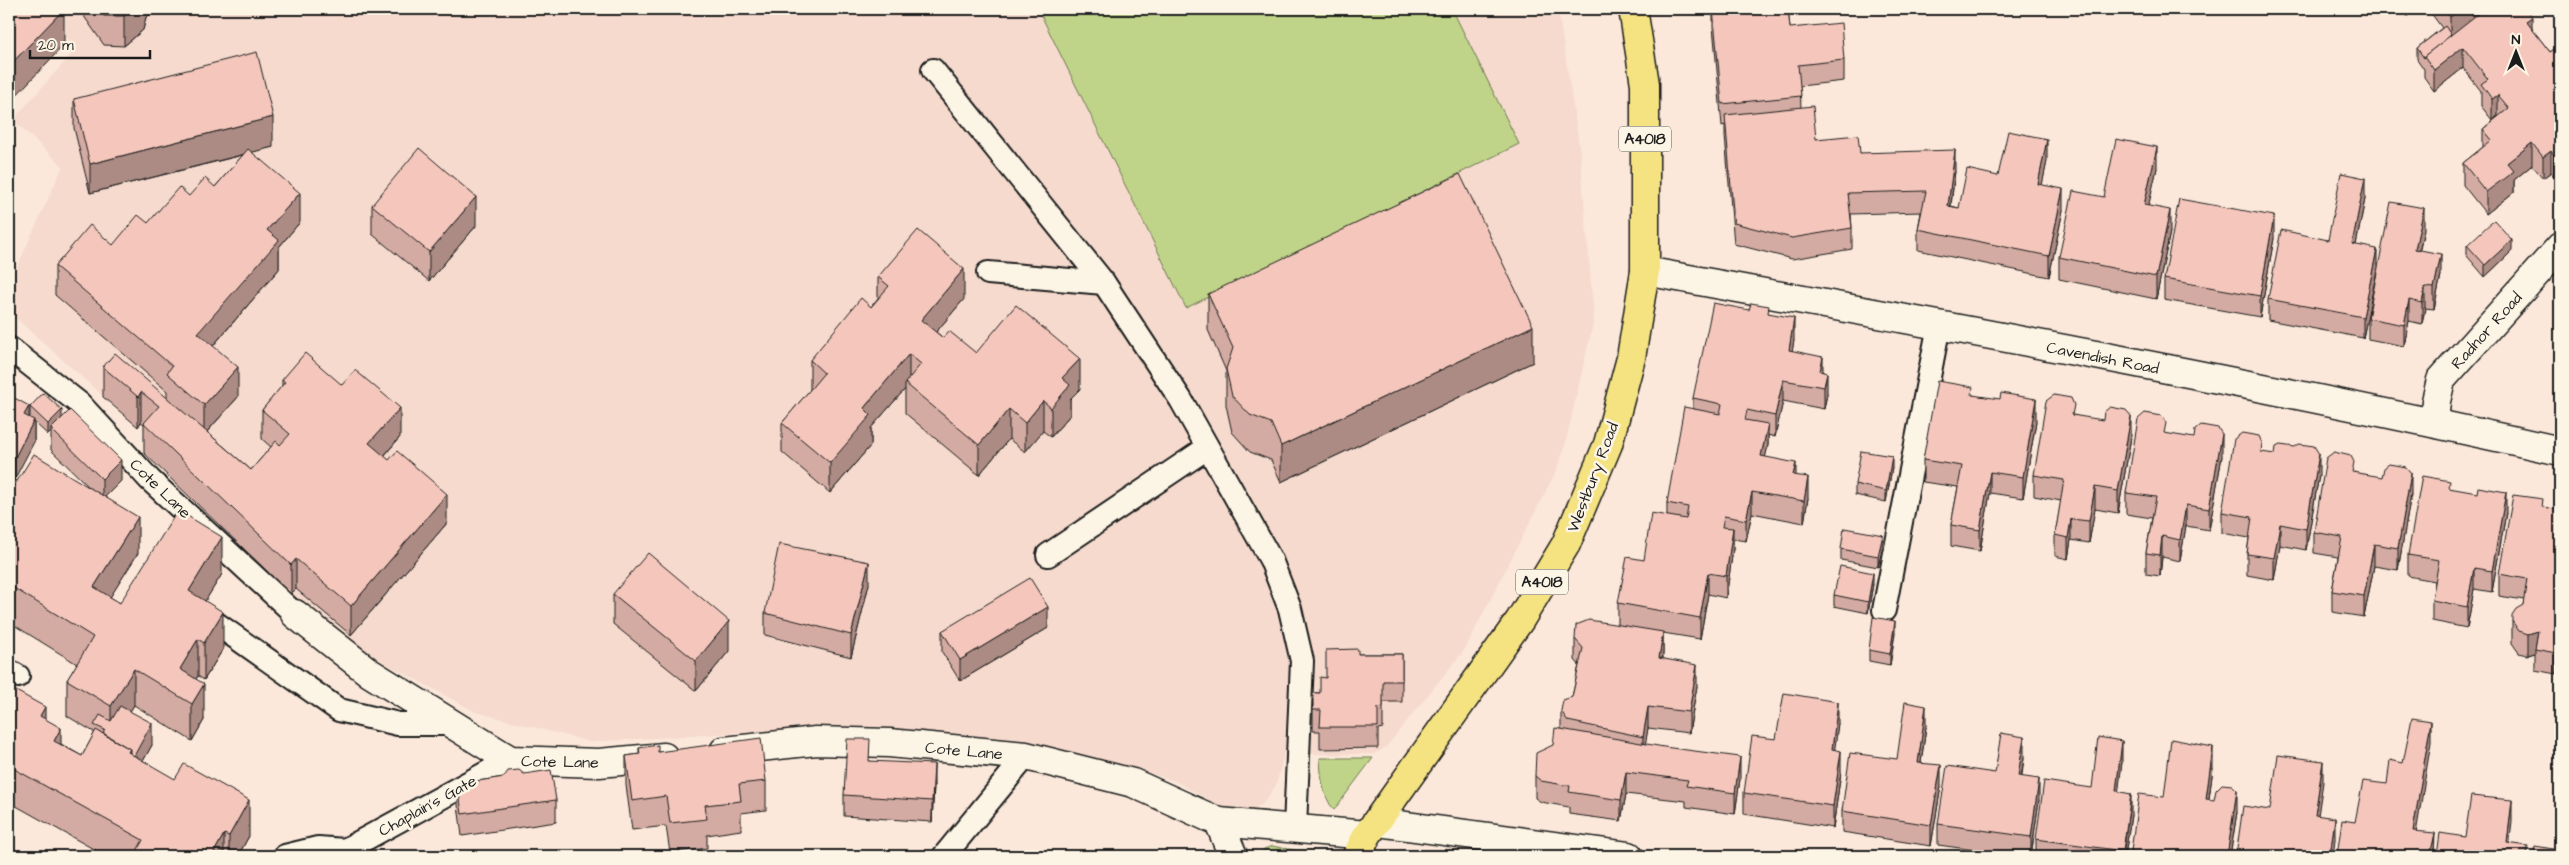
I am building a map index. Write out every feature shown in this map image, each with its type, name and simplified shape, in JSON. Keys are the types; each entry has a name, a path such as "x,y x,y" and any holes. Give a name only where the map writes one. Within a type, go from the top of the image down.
{"main road":[{"name":"Westbury Road","path":"1367,838 1520,620 1566,544 1608,444 1631,358 1645,270 1646,84 1633,9"}],"street":[{"name":"Radnor Road","path":"2434,423 2436,401 2441,380 2560,247"},
{"name":"Cavendish Road","path":"1645,270 1939,325 2434,423 2560,451"},
{"name":"Cote Lane","path":"295,614 370,674 510,760 598,763 816,741 889,743 1026,756 1133,783 1219,822 1295,828 1367,838 1612,855"},
{"path":"1219,822 1233,856"}],"lane":[{"path":"933,70 1104,283 1181,400 1207,448 1279,557 1302,661 1295,828"},
{"path":"988,272 1104,283"},
{"path":"1884,610 1939,325"},
{"name":"Cote Lane","path":"9,348 80,404 150,480 295,614"},
{"path":"1048,555 1207,448"},
{"path":"214,622 339,710 398,724 453,724"},
{"path":"944,856 1026,756"},
{"name":"Chaplain's Gate","path":"285,856 318,848 348,853 510,760"}],"shaded area":[{"path":"31,9 1558,9 1580,152 1594,319 1565,445 1556,471 1465,649 1386,747 1374,754 1284,754 1276,785 1263,804 1246,813 1225,809 1175,781 1133,768 1042,748 889,728 815,728 590,742 476,712 355,647 291,594 144,453 159,436 142,422 138,427 9,312 9,285 63,166 13,120 78,47"}],"green space":[{"path":"1038,9 1452,9 1519,144 1186,308"},
{"path":"1320,758 1373,758 1334,810 1325,792"},
{"path":"1272,846 1304,852 1302,856 1258,856 1264,849"}],"building":[{"path":"9,9 64,9 9,66"},
{"path":"99,9 133,9 124,16 104,16"},
{"path":"1713,9 1788,9 1790,28 1841,23 1844,60 1798,65 1801,96 1722,104"},
{"path":"2444,9 2460,9 2450,17"},
{"path":"2484,9 2526,9 2532,17 2526,21 2550,52 2556,48 2560,54 2560,150 2554,155 2551,151 2543,157 2532,143 2507,163 2514,171 2486,192 2463,163 2492,140 2483,129 2509,108 2498,95 2492,99 2481,84 2488,79 2463,47 2434,70 2424,56"},
{"path":"2445,26 2451,35 2424,56 2424,58 2417,48"},
{"path":"257,52 273,117 90,164 74,99"},
{"path":"1813,106 1816,139 1858,135 1860,153 1955,150 1948,206 1959,208 1967,169 1998,176 2008,131 2047,139 2038,184 2063,189 2049,256 1918,229 1926,191 1848,193 1852,228 1792,238 1734,223 1725,115"},
{"path":"2116,139 2157,147 2144,205 2170,210 2156,277 2059,257 2073,191 2104,197"},
{"path":"419,148 476,197 429,252 372,205"},
{"path":"248,149 300,193 267,230 279,240 198,333 238,367 204,405 167,373 172,366 55,266 90,225 113,245 138,215 148,223 179,187 189,196 205,178 215,187"},
{"path":"2341,173 2365,178 2352,244 2377,249 2363,317 2268,299 2281,230 2328,240"},
{"path":"1460,174 1533,326 1281,446 1271,423 1250,415 1232,396 1226,369 1233,348 1208,294"},
{"path":"2179,199 2274,216 2260,296 2164,279"},
{"path":"2391,202 2424,208 2415,249 2441,254 2434,288 2425,287 2422,303 2409,300 2404,325 2368,318"},
{"path":"2494,220 2512,240 2485,265 2467,245"},
{"path":"918,230 964,269 921,320 943,338 949,331 976,353 1016,305 1080,359 1062,378 1070,385 1051,408 1043,401 1025,423 1009,409 979,445 905,383 921,364 909,354 864,408 871,415 830,463 782,423 824,373 810,360 861,298 871,307 889,286 878,277"},
{"path":"1713,303 1749,310 1751,303 1769,306 1768,313 1794,318 1789,350 1823,357 1820,371 1827,373 1824,387 1783,380 1775,416 1747,410 1745,420 1768,424 1761,456 1796,463 1793,475 1808,477 1804,501 1752,492 1746,520 1724,516 1722,527 1733,528 1726,576 1708,573 1700,618 1618,603 1627,557 1644,560 1651,513 1686,519 1688,507 1667,503 1684,407 1720,414 1722,404 1693,398"},
{"path":"115,353 251,470 276,441 280,445 290,434 262,410 285,382 282,380 305,353 342,385 355,370 400,408 369,443 389,460 397,451 447,494 351,606 296,559 291,565 144,423 159,406 141,392 138,397 103,367"},
{"path":"1937,381 1973,387 1972,395 2000,399 2001,393 2036,399 2023,477 1990,472 1980,530 1951,525 1962,466 1923,460"},
{"path":"43,393 62,410 48,424 30,407"},
{"path":"9,395 29,406 24,415 34,420 9,469"},
{"path":"2054,395 2071,398 2074,405 2072,415 2103,420 2104,412 2110,407 2126,410 2131,416 2118,491 2095,487 2089,521 2071,519 2068,538 2055,535 2064,480 2034,475 2046,401"},
{"path":"70,410 121,460 102,479 51,429"},
{"path":"2145,413 2162,416 2166,423 2164,433 2194,438 2195,430 2201,425 2218,428 2222,434 2209,509 2186,505 2180,540 2162,536 2160,555 2146,553 2156,497 2126,493 2138,419"},
{"path":"2242,433 2259,436 2262,443 2261,452 2275,454 2276,447 2280,445 2295,447 2299,444 2314,446 2319,454 2306,529 2280,524 2274,558 2247,554 2252,517 2222,512 2234,439"},
{"path":"1861,451 1892,456 1886,491 1855,484"},
{"path":"2334,452 2351,456 2354,462 2352,472 2382,477 2384,468 2389,464 2406,467 2411,473 2398,548 2374,544 2364,596 2332,591 2342,537 2314,532 2326,458"},
{"path":"34,454 138,517 94,587 120,603 178,510 222,537 189,591 223,612 204,643 198,639 180,669 204,684 192,704 134,669 111,706 67,680 93,637 9,585 9,494"},
{"path":"2422,476 2450,481 2449,488 2477,493 2478,487 2506,492 2492,571 2474,568 2467,607 2432,600 2439,560 2408,555"},
{"path":"2513,495 2543,499 2542,507 2560,510 2560,623 2556,653 2535,649 2538,631 2528,634 2519,631 2512,621 2512,615 2516,609 2523,605 2527,579 2499,574"},
{"path":"1844,528 1883,535 1878,556 1841,549"},
{"path":"779,544 869,562 851,635 765,613"},
{"path":"648,553 729,621 696,661 613,594"},
{"path":"1840,566 1873,573 1868,602 1834,595"},
{"path":"1030,578 1048,607 960,660 942,631"},
{"path":"1873,617 1895,621 1890,654 1869,650"},
{"path":"1589,620 1663,632 1659,658 1697,665 1689,712 1648,707 1643,737 1568,721 1561,711 1563,700 1572,697 1583,648 1575,639 1576,625"},
{"path":"1358,649 1358,654 1402,654 1402,681 1383,681 1383,707 1378,708 1378,727 1320,727 1321,710 1313,710 1313,693 1320,693 1320,677 1326,678 1326,650"},
{"path":"9,687 45,707 40,716 61,728 54,741 82,756 96,730 130,749 128,752 175,779 184,764 249,800 229,836 224,834 212,856 134,856 143,840 9,766"},
{"path":"1784,693 1838,702 1832,749 1841,751 1833,806 1744,793 1752,736 1776,739"},
{"path":"1905,702 1926,706 1918,763 1941,765 1931,825 1842,811 1850,753 1897,759"},
{"path":"120,706 152,723 134,756 130,753 130,749 103,733 105,730 94,725 100,715 111,721"},
{"path":"2412,718 2431,721 2413,831 2435,833 2430,856 2337,856 2342,820 2355,822 2363,781 2387,784 2390,760 2403,763"},
{"path":"1555,728 1664,747 1740,757 1735,793 1686,786 1688,780 1626,772 1621,800 1569,792 1570,786 1541,781 1535,776 1536,753 1553,745"},
{"path":"2001,733 2024,737 2018,776 2039,779 2031,837 1938,824 1947,766 1995,773"},
{"path":"2098,737 2122,741 2116,791 2131,794 2123,851 2036,839 2044,781 2092,788"},
{"path":"761,738 766,781 739,784 741,801 705,805 707,819 670,823 666,796 632,801 626,756 640,754 639,748 658,745 658,752"},
{"path":"847,739 870,739 869,761 934,764 932,801 844,795"},
{"path":"2171,739 2213,747 2206,799 2214,800 2216,790 2222,784 2232,785 2237,790 2227,856 2175,856 2131,851 2139,794 2164,797"},
{"path":"2278,755 2323,761 2315,815 2335,818 2330,856 2236,856 2243,806 2270,810"},
{"path":"519,770 524,774 551,770 556,800 462,814 458,784 504,777 508,771"},
{"path":"2471,796 2512,800 2507,843 2528,846 2527,856 2437,856 2440,833 2465,837"},
{"path":"2560,840 2560,856 2533,856 2535,846 2559,850"},
{"path":"1471,853 1495,856 1470,856"}]}
